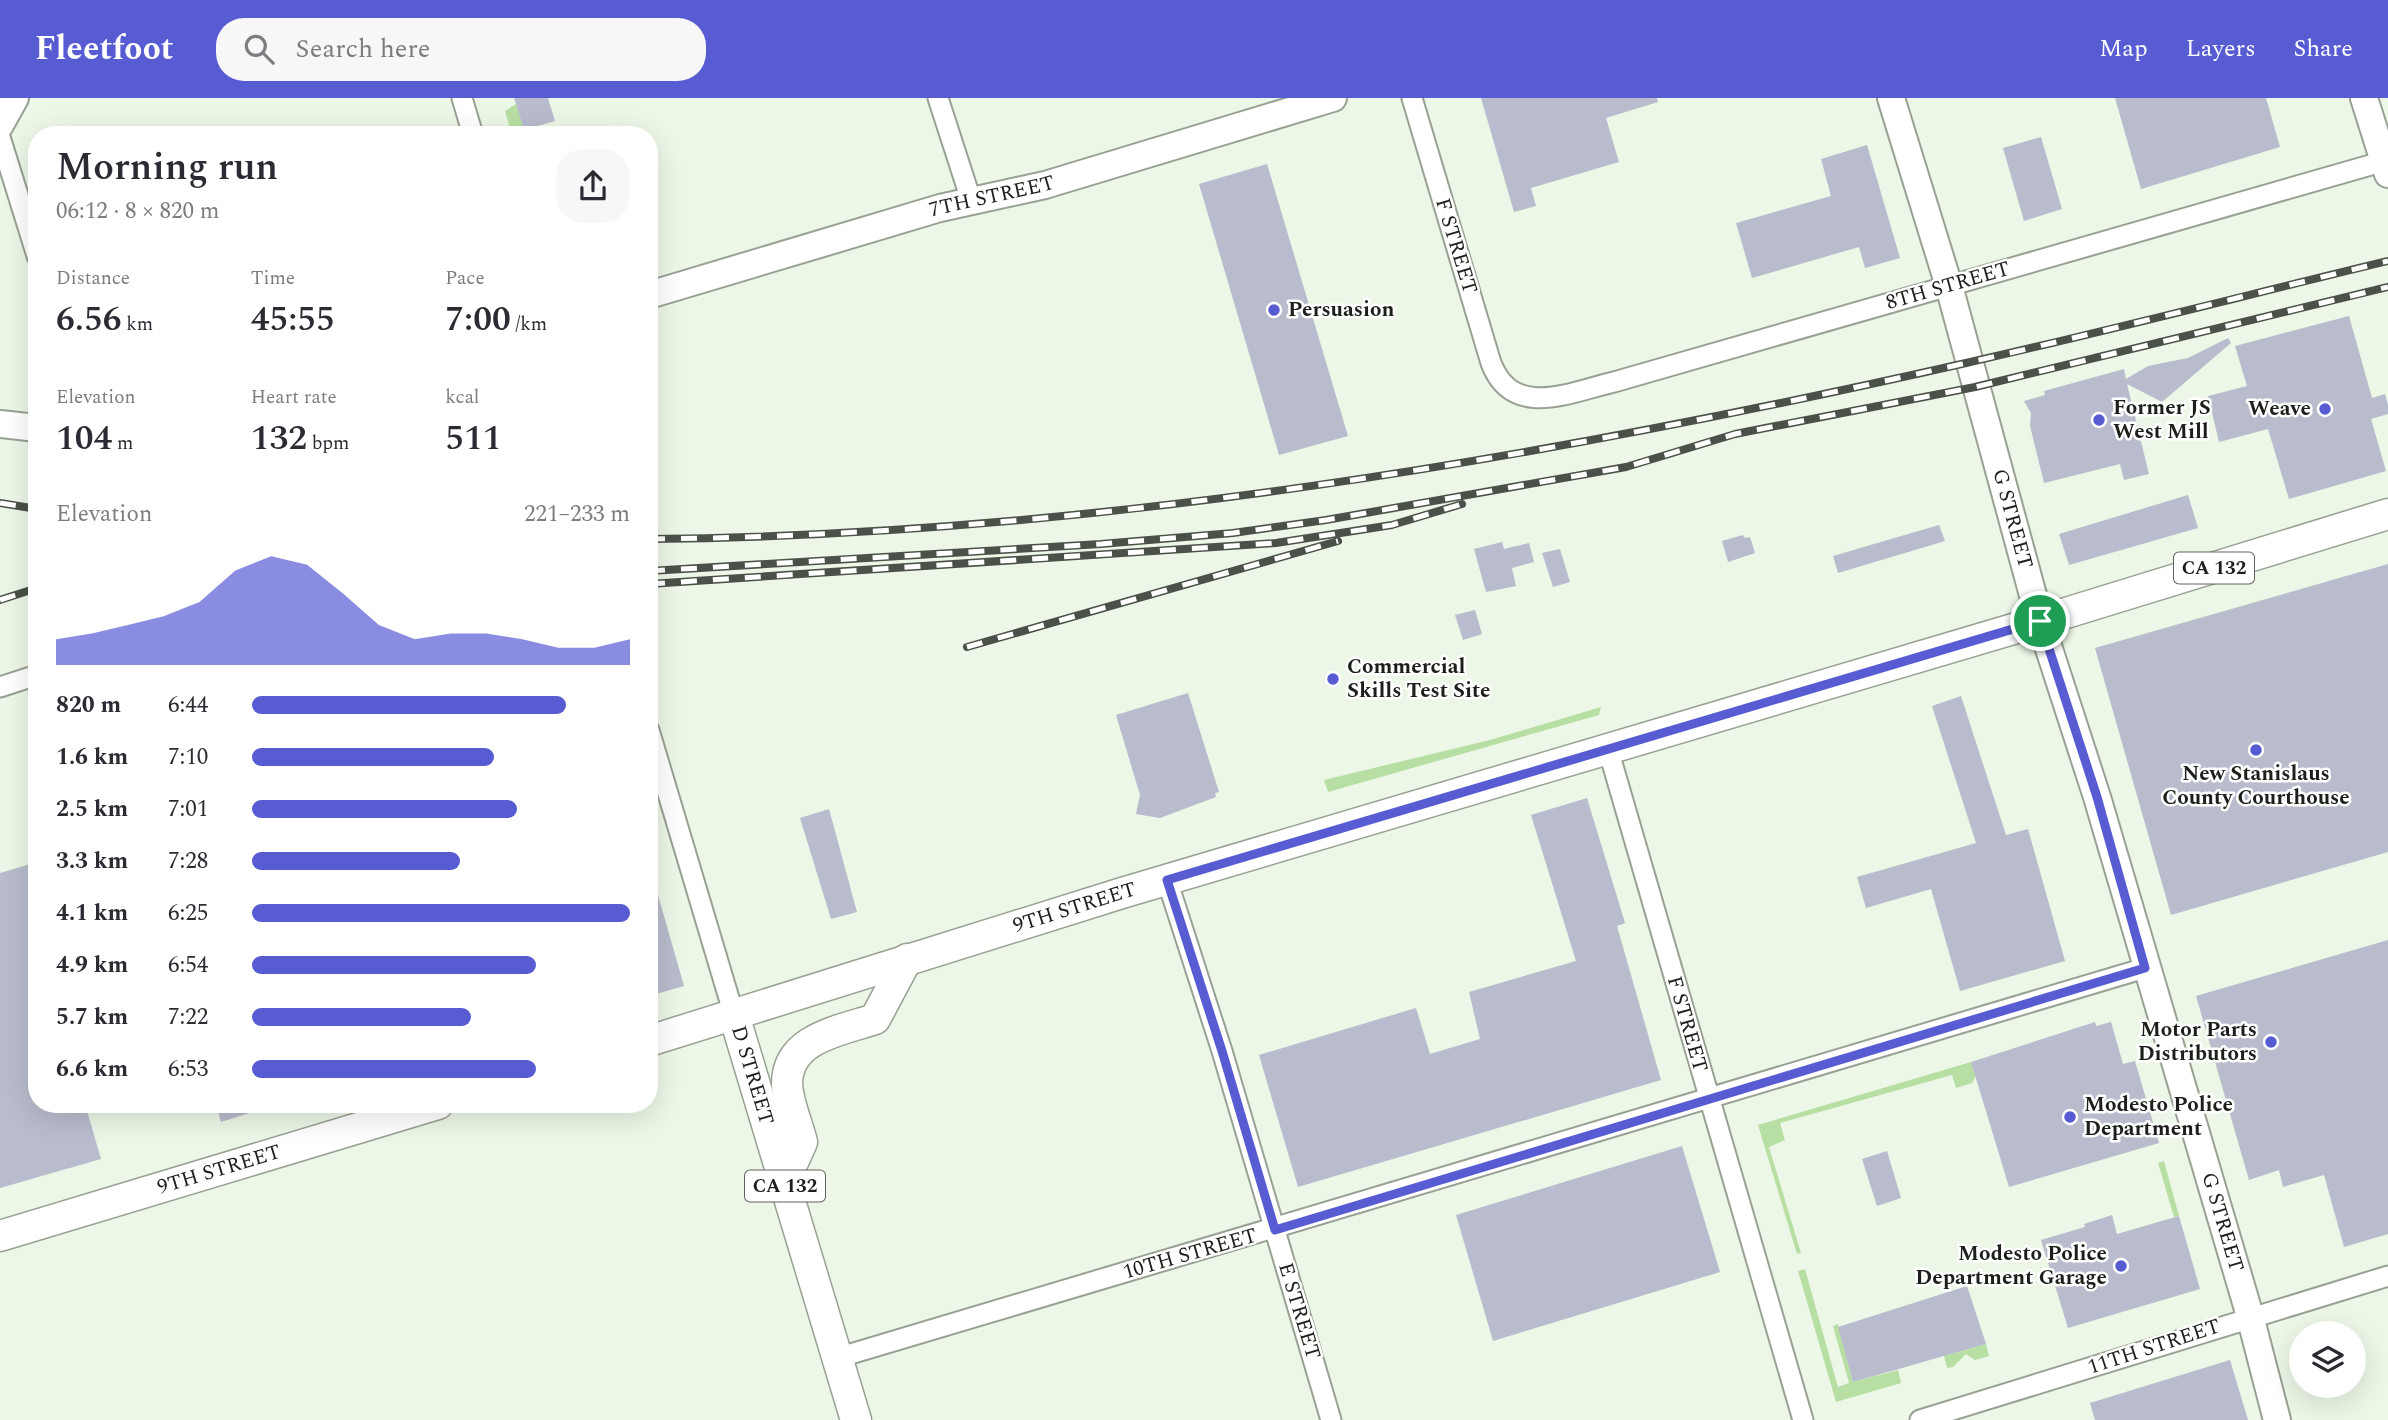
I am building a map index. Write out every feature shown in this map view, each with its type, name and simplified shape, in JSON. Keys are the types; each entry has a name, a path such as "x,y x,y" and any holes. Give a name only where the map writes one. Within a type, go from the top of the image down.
{"main road":[{"path":"0,125 15,98"},
{"name":"7TH STREET","path":"658,292 971,200 1045,186 1333,98"},
{"name":"G STREET","path":"1891,98 1949,286 2040,621 2097,797 2145,968 2250,1316 2277,1420"},
{"path":"2364,98 2387,165"},
{"path":"0,424 28,427"},
{"name":"9TH STREET","path":"658,1038 1167,880 2040,621 2388,514"},
{"path":"784,1182 803,1142 787,1086 795,1053 807,1044 875,1019 907,960"},
{"name":"D STREET","path":"734,1015 856,1420"},
{"name":"9TH STREET","path":"0,1236 408,1113"}],"street":[{"path":"462,98 470,126"},
{"path":"938,98 971,200"},
{"name":"F STREET","path":"1412,98 1491,363 1497,378 1509,389"},
{"path":"0,137 28,227"},
{"name":"8TH STREET","path":"1509,389 1524,398 1543,398 1602,384 2387,165"},
{"path":"0,687 28,678"},
{"name":"F STREET","path":"1608,749 1802,1420"},
{"name":"D STREET","path":"658,760 734,1015"},
{"name":"E STREET","path":"1167,880 1222,1051 1331,1420"},
{"name":"10TH STREET","path":"837,1358 1275,1230 1708,1097 2145,968"},
{"name":"11TH STREET","path":"1920,1420 2250,1316 2388,1276"}],"green space":[{"path":"516,104 523,126 509,126 505,111"},
{"path":"1601,707 1599,715 1328,792 1324,780 1490,740"},
{"path":"1971,1062 1976,1076 1972,1083 1956,1088 1952,1075 1780,1123 1785,1140 1769,1147 1801,1253 1797,1254 1758,1125"},
{"path":"2164,1161 2179,1216 2174,1217 2158,1163"},
{"path":"1805,1269 1838,1387 1849,1383 1833,1326 1838,1324 1853,1382 1898,1370 1901,1383 1836,1402 1798,1271"},
{"path":"1986,1344 1989,1356 1975,1360 1966,1354 1953,1367 1947,1368 1944,1356"}],"building":[{"path":"514,98 548,98 555,121 538,126 523,126"},
{"path":"1481,98 1657,98 1658,102 1606,118 1619,162 1531,188 1536,206 1514,212"},
{"path":"2115,98 2266,98 2280,147 2141,189"},
{"path":"2041,137 2062,209 2024,221 2003,148"},
{"path":"1867,145 1900,258 1865,268 1859,247 1752,278 1736,223 1831,196 1821,159"},
{"name":"Persuasion","path":"1267,164 1348,436 1279,455 1199,184"},
{"name":"Weave","path":"2349,316 2372,398 2385,394 2388,405 2388,414 2371,419 2386,471 2289,499 2268,429 2219,442 2208,396 2247,386 2235,346"},
{"path":"2228,338 2231,343 2162,402 2127,384 2149,474 2124,480 2120,464 2044,483 2030,426 2031,413 2024,401 2045,395 2044,391 2124,369 2126,379 2148,366 2188,358"},
{"path":"2188,495 2198,528 2069,565 2059,534"},
{"path":"1939,525 1945,541 1838,573 1833,556"},
{"path":"1743,535 1745,538 1750,537 1755,553 1728,562 1722,541"},
{"path":"1502,542 1504,549 1529,543 1534,562 1512,568 1516,586 1486,592 1474,549"},
{"path":"1560,549 1570,582 1553,587 1542,553"},
{"name":"New Stanislaus County Courthouse","path":"2388,564 2388,852 2171,915 2095,648"},
{"path":"1475,610 1482,634 1463,640 1455,615"},
{"path":"1188,693 1219,792 1215,793 1216,797 1160,818 1136,814 1140,795 1116,715"},
{"path":"1961,696 2006,835 2028,829 2065,961 1960,991 1931,889 1866,908 1857,877 1976,843 1932,706"},
{"path":"1587,798 1625,923 1617,926 1661,1080 1298,1187 1259,1055 1416,1008 1430,1054 1480,1039 1469,992 1576,961 1531,815"},
{"path":"829,809 857,912 831,919 800,818"},
{"path":"28,865 28,1113 88,1113 101,1159 0,1188 0,873"},
{"path":"658,895 684,986 658,993"},
{"path":"2388,940 2388,1234 2344,1247 2324,1175 2283,1187 2279,1170 2249,1180 2196,996"},
{"name":"Modesto Police Department","path":"2095,1022 2096,1026 2111,1022 2123,1064 2135,1061 2159,1143 2009,1187 1971,1062"},
{"path":"218,1113 250,1113 221,1122"},
{"path":"1682,1146 1720,1272 1493,1341 1456,1215"},
{"path":"1887,1151 1901,1198 1877,1206 1862,1159"},
{"name":"Modesto Police Department Garage","path":"2112,1215 2117,1234 2179,1216 2200,1289 2068,1328 2041,1240 2085,1227 2084,1224"},
{"path":"1967,1286 1986,1344 1853,1382 1838,1327"},
{"path":"2230,1360 2248,1420 2095,1420 2090,1403"}],"railway":[{"path":"658,539 815,534 981,523 1147,507 1312,486 1477,460 1641,431 1966,363 2388,261"},
{"path":"658,570 1101,544 1233,533 1326,520 1626,467 1735,434 1975,387 2388,287"},
{"path":"0,503 28,508"},
{"path":"658,583 1276,543 1392,525 1462,504"},
{"path":"967,647 1338,541"},
{"path":"0,600 28,591"}],"place":[{"name":"Persuasion","path":"1274,310"},
{"name":"Weave","path":"2325,409"},
{"name":"Former JS West Mill","path":"2099,420"},
{"name":"Commercial Skills Test Site","path":"1333,679"},
{"name":"New Stanislaus County Courthouse","path":"2256,750"},
{"name":"Motor Parts Distributors","path":"2271,1042"},
{"name":"Modesto Police Department","path":"2070,1117"},
{"name":"Modesto Police Department Garage","path":"2121,1266"}],"route":[{"path":"2040,621 2097,797 2145,968 1708,1097 1275,1230 1222,1051 1167,880 2040,621"}]}
